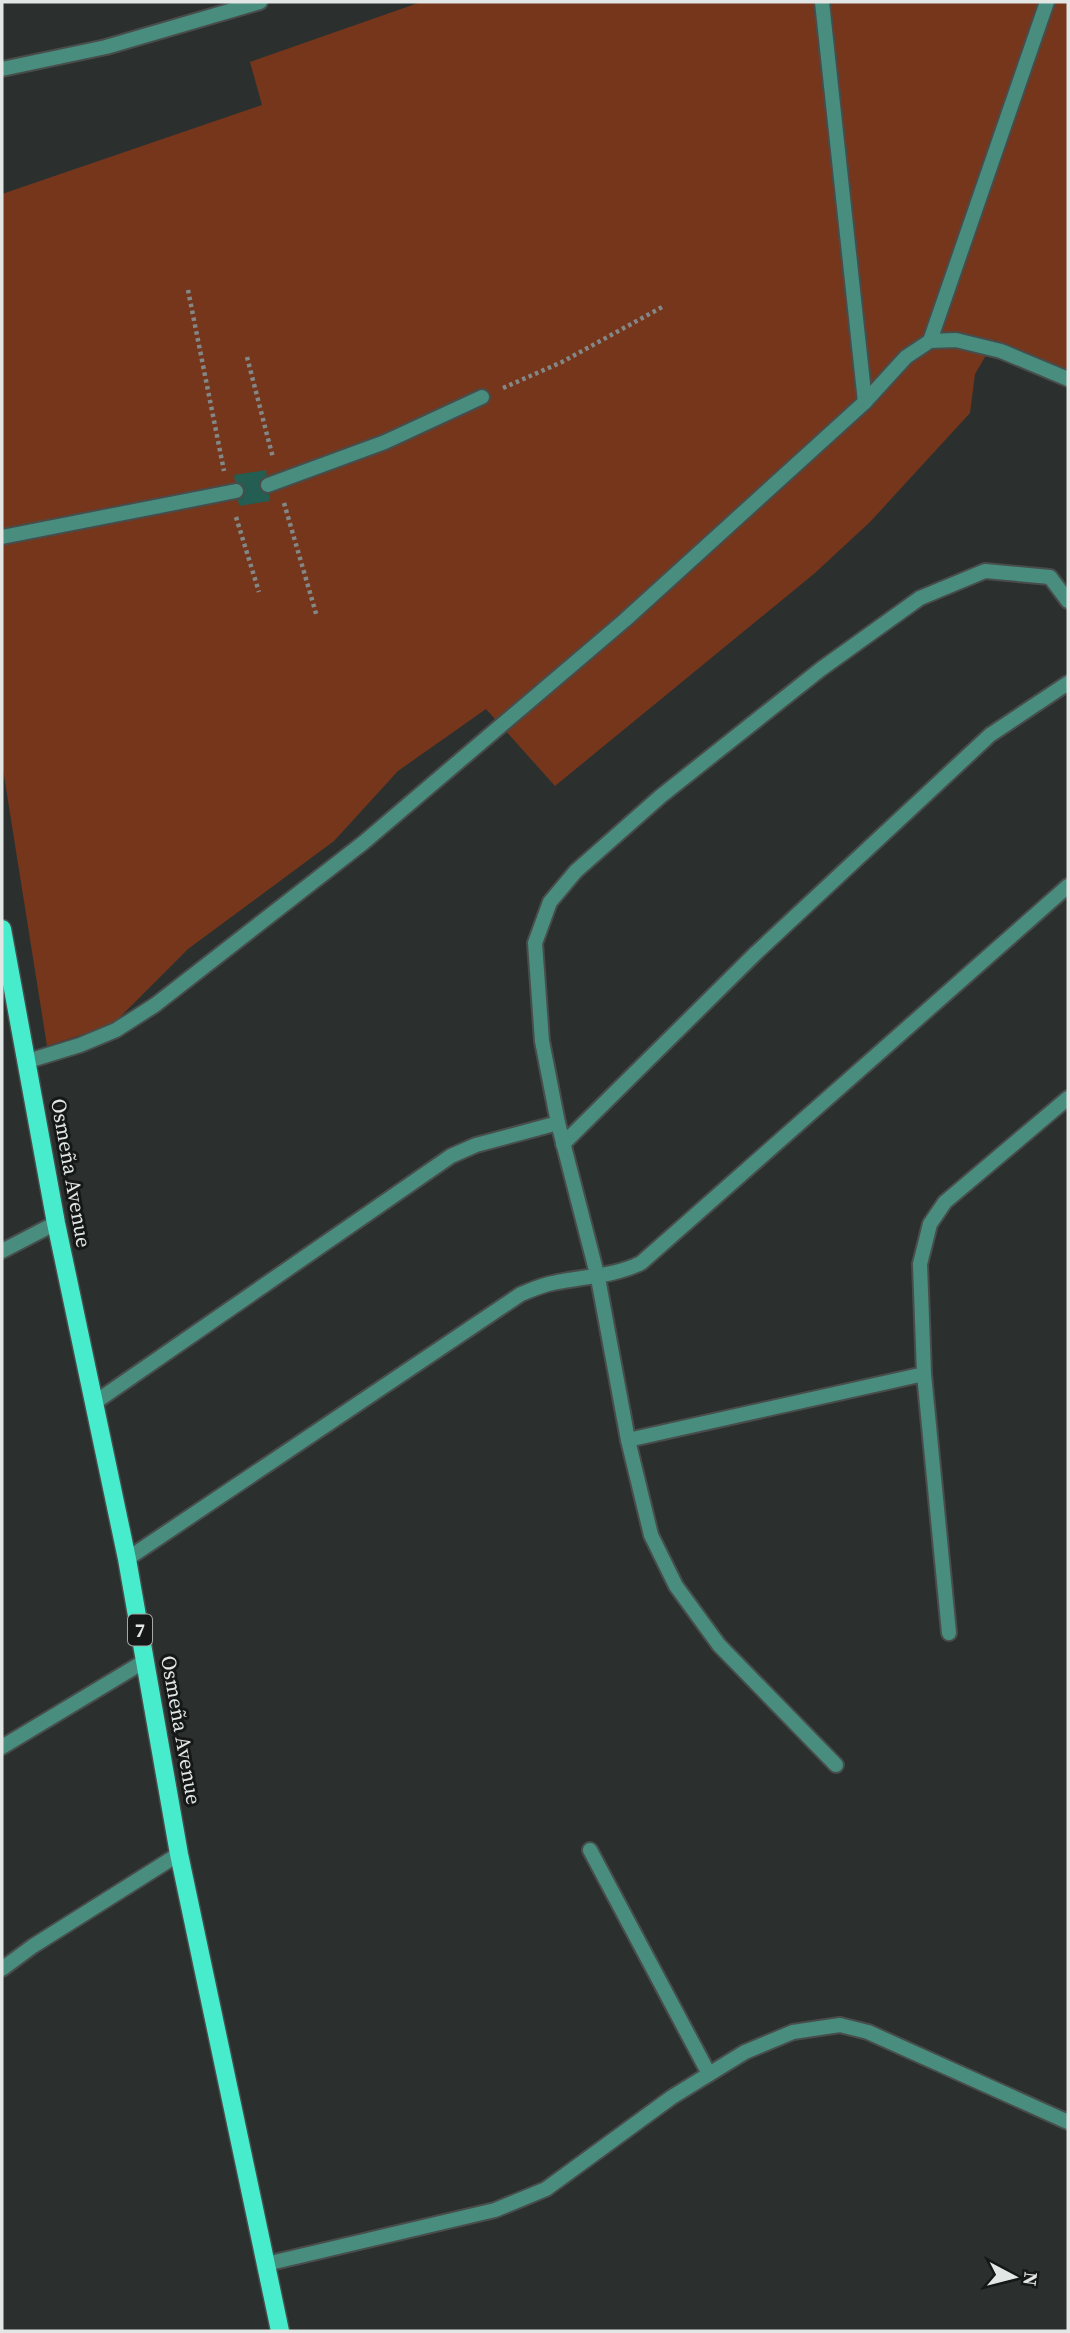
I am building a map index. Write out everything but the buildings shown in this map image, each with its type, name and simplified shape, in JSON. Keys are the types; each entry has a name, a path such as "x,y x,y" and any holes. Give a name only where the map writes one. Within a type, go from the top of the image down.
{"main road":[{"name":"Osmeña Avenue","path":"2,929 28,1061 55,1223 127,1559 179,1854 280,2331"}],"street":[{"path":"2,69 106,47 260,2"},
{"path":"822,2 865,402"},
{"path":"930,341 1046,2"},
{"path":"28,1061 80,1045 116,1030 363,843 625,620 865,402 906,357 930,341 956,340 1001,351 1068,379"},
{"path":"273,483 385,442 482,397"},
{"path":"2,537 232,492"},
{"path":"836,1765 719,1645 676,1586 651,1535 628,1440 598,1278 558,1123 542,1041 535,943 550,902 576,871 661,796 821,669 920,598 985,571 1049,578 1068,601"},
{"path":"563,1144 757,952 990,735 1068,683"},
{"path":"127,1559 521,1294 553,1283 598,1278 641,1263 665,1245 1068,886"},
{"path":"949,1633 924,1374 920,1264 930,1224 946,1202 1068,1098"},
{"path":"94,1403 451,1157 476,1144 558,1123"},
{"path":"2,1251 55,1223"},
{"path":"628,1440 924,1374"},
{"path":"2,1748 145,1661"},
{"path":"590,1850 709,2074"},
{"path":"2,1969 33,1946 179,1854"},
{"path":"266,2264 495,2210 546,2189 709,2074 745,2052 793,2032 840,2025 868,2032 1068,2122"}],"path":[{"path":"188,290 232,492 259,592"},
{"path":"482,397 562,362 664,306"},
{"path":"247,357 273,483 317,617"}],"shaded area":[{"path":"421,2 1068,2 1068,377 995,340 975,374 970,413 870,522 815,573 555,786 486,709 398,771 334,841 188,949 112,1025 47,1046 2,763 2,194 262,105 250,62"}]}
